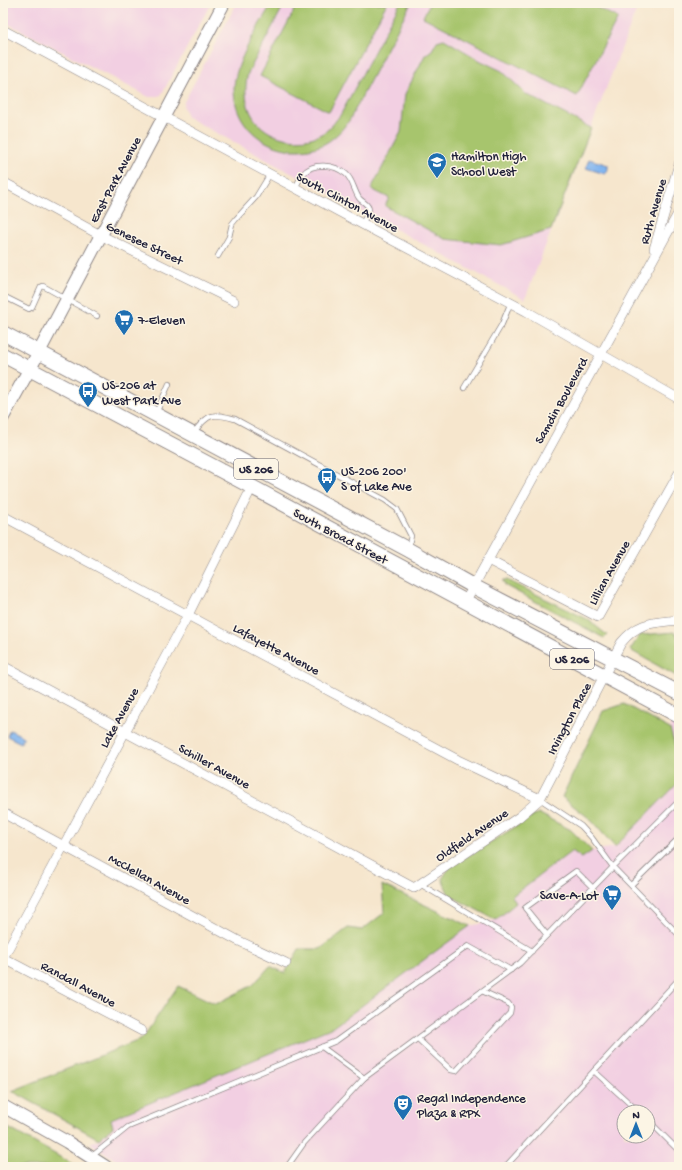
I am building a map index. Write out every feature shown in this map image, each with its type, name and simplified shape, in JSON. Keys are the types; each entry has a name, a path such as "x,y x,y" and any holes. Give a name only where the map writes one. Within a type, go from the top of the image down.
{"main road":[{"name":"South Broad Street","path":"3,333 407,549 473,586 679,694"},
{"name":"South Broad Street","path":"3,355 679,716"}],"street":[{"name":"East Park Avenue","path":"3,417 224,3"},
{"name":"South Clinton Avenue","path":"3,30 362,224 511,302 679,399"},
{"name":"Ruth Avenue","path":"650,265 679,164"},
{"name":"Genesee Street","path":"3,182 100,235 234,301"},
{"name":"Samdin Boulevard","path":"465,602 679,212"},
{"name":"Lillian Avenue","path":"488,560 598,618 679,474"},
{"name":"Lake Avenue","path":"3,958 188,615 252,487"},
{"name":"Lafayette Avenue","path":"3,516 458,760 540,799"},
{"name":"Irvington Place","path":"540,799 614,660 621,643 628,634 647,624 679,620"},
{"name":"Schiller Avenue","path":"3,666 417,886"},
{"name":"Oldfield Avenue","path":"417,886 519,818 540,799"},
{"name":"McClellan Avenue","path":"3,813 237,940 286,963"},
{"name":"Randall Avenue","path":"3,958 142,1031"},
{"path":"3,1106 67,1142 106,1167"}],"lane":[{"path":"295,188 303,174 311,167 322,165 346,174 353,184 360,200 368,206 369,210 362,224"},
{"path":"218,256 229,237 232,224 256,196 270,174"},
{"path":"3,296 29,309 32,307 41,287 43,286 97,316"},
{"path":"464,388 502,324 511,302"},
{"path":"155,415 169,384"},
{"path":"192,435 204,419 218,414 235,419 385,500 397,510 411,536 407,549"},
{"path":"540,799 582,826 613,867 679,935"},
{"path":"287,1167 304,1143 364,1078 520,963 679,801"},
{"path":"631,886 679,838"},
{"path":"548,935 525,908 576,871 592,888"},
{"path":"417,886 532,952"},
{"path":"92,1157 128,1127 336,1041 468,946 512,970"},
{"path":"505,1167 679,979"},
{"path":"418,1039 451,1070 456,1071 510,1013 511,1010 508,1003 482,991"},
{"path":"322,1047 364,1078"},
{"path":"594,1071 630,1104"},
{"path":"656,1128 679,1151"}],"shaded area":[{"path":"3,3 211,3 161,95 149,97 3,21"},
{"name":"Hamilton High School West","path":"237,3 639,3 525,299 187,117 183,106 184,102"},
{"path":"672,721 679,724 679,759 670,729"},
{"path":"679,782 679,1167 126,1167 90,1143 99,1139 111,1119 333,1027 470,926 496,920 512,896 573,851 582,858 592,851 615,847"}],"green space":[{"path":"272,3 285,3 248,73 246,98 252,116 263,128 280,137 299,140 318,136 334,123 341,114 400,3 411,3 349,121 337,135 322,145 307,149 291,150 277,147 263,140 251,131 242,119 236,105 234,89 238,68 254,33"},
{"path":"298,3 387,3 329,112 260,76"},
{"path":"430,3 588,3 618,18 577,96 423,17"},
{"path":"444,39 481,61 502,71 526,94 591,128 551,230 501,245 445,239 385,206 389,198 371,189 401,132 405,94 425,55 432,50 437,41"},
{"path":"507,580 587,619 607,635 604,638 506,586 503,581"},
{"path":"675,632 679,639 678,677 630,650 640,635"},
{"path":"624,704 670,729 679,759 679,782 615,847 590,819 562,797 603,711"},
{"path":"538,813 571,830 592,851 582,858 572,851 512,896 516,903 496,920 449,895 442,879 450,867"},
{"path":"382,885 470,926 333,1027 111,1119 113,1127 99,1139 12,1091 142,1039 178,986 216,1004 253,985 270,966 285,973 299,949 320,949 348,928 362,930 384,913"},
{"path":"3,1125 78,1167 3,1167"}],"water":[{"path":"589,159 608,165 608,170 605,174 586,168"},
{"path":"10,730 24,737 21,743 7,736"}],"place":[{"name":"Hamilton High School West","path":"437,179"},
{"name":"7-Eleven","path":"124,336"},
{"name":"US-206 at West Park Ave","path":"88,408"},
{"name":"US-206 200' S of Lake Ave","path":"327,494"},
{"name":"Save-A-Lot","path":"612,911"},
{"name":"Regal Independence Plaza & RPX","path":"403,1121"}]}
